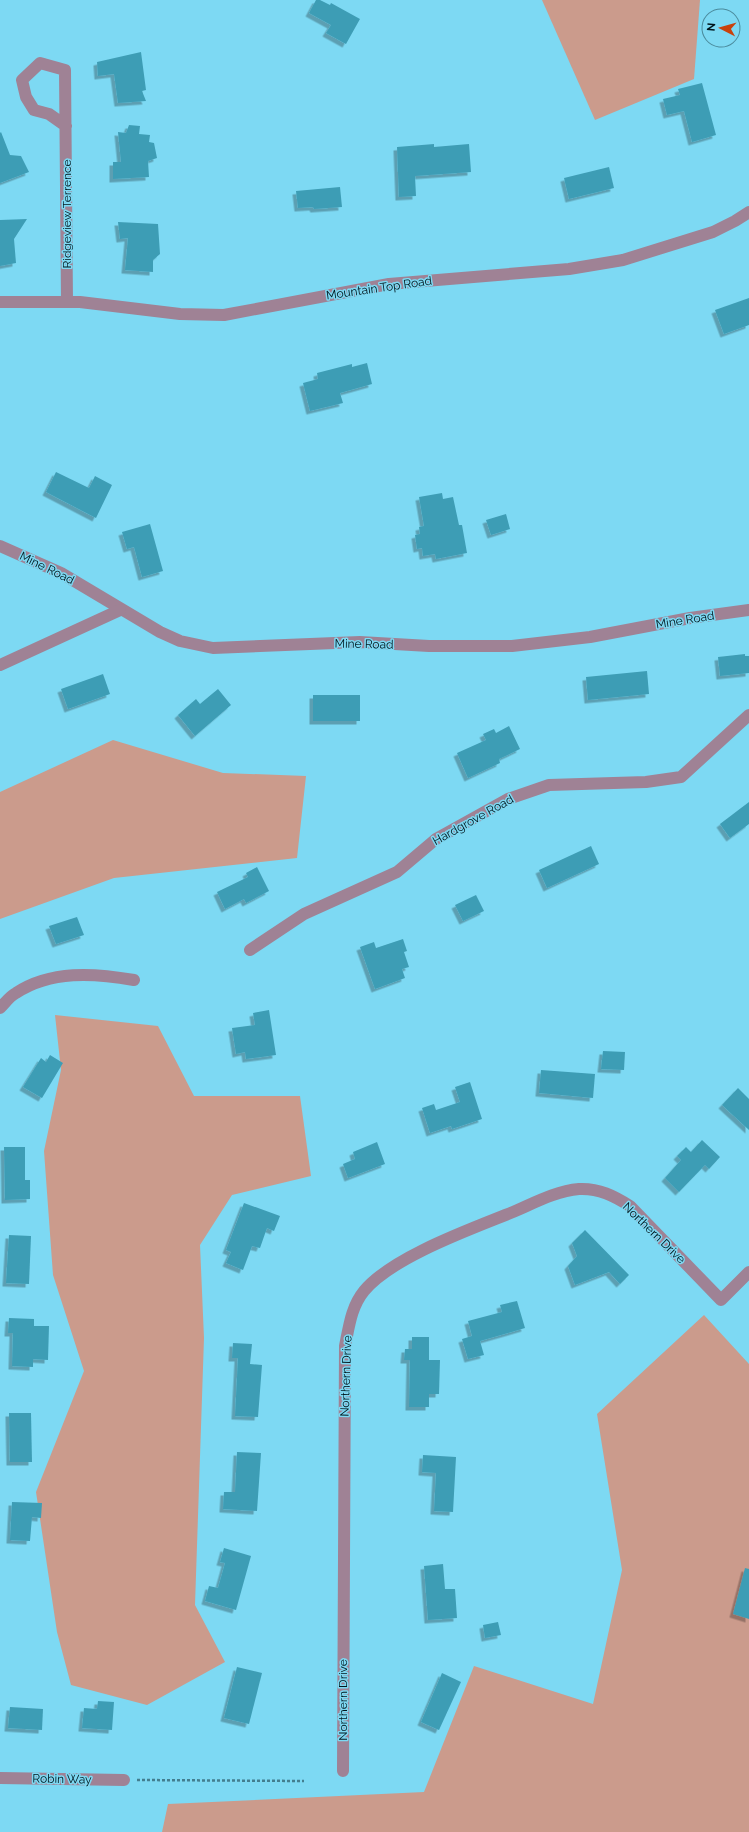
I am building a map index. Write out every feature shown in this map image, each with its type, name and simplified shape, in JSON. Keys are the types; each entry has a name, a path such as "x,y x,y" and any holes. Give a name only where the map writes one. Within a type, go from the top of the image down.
{"street":[{"name":"Ridgeview Terrence","path":"66,126 49,114 34,110 26,97 22,80 40,63 65,70 66,126 68,302"},
{"name":"Mountain Top Road","path":"0,302 68,302 180,314 224,315 389,284 569,268 623,260 713,232 749,212"},
{"name":"Mine Road","path":"0,546 60,573 120,610 160,632 180,641 213,648 360,642 429,646 512,646 590,637 690,618 749,610"},
{"path":"0,665 120,610"},
{"name":"Hardgrove Road","path":"250,950 304,914 397,872 436,839 508,799 548,785 646,782 681,777 749,715"},
{"path":"0,1008 14,993 29,985 64,976 78,974 103,975 134,980"},
{"name":"Northern Drive","path":"343,1771 345,1346 351,1314 362,1293 373,1281 413,1256 472,1228 564,1191 580,1189 594,1190 612,1195 630,1206 721,1300 749,1272"},
{"name":"Robin Way","path":"0,1778 124,1780"}],"path":[{"path":"124,1780 304,1781"}],"shaded area":[{"path":"542,0 700,0 694,79 595,120"},
{"path":"113,740 223,773 306,776 297,858 114,878 0,919 0,792"},
{"path":"55,1015 158,1026 194,1096 300,1096 311,1176 232,1195 200,1245 204,1338 195,1605 225,1662 147,1705 71,1685 57,1632 36,1492 84,1371 53,1275 44,1151 61,1070"},
{"path":"704,1315 749,1364 749,1832 162,1832 168,1804 424,1792 474,1666 593,1704 622,1570 597,1414"}],"building":[{"path":"316,0 320,0 330,5 331,3 360,19 346,44 326,33 331,25 309,13"},
{"path":"141,52 146,90 142,91 146,101 118,103 114,74 98,76 97,62"},
{"path":"702,83 716,135 692,142 684,111 667,115 663,99 680,95 678,89"},
{"path":"129,125 140,126 139,134 150,135 149,142 154,143 157,158 148,161 149,177 113,179 113,162 121,162 118,132 126,133"},
{"path":"1,132 10,155 21,156 29,172 0,183 0,133"},
{"path":"434,144 434,147 469,144 471,172 415,176 416,196 399,197 397,147"},
{"path":"609,167 614,188 569,199 564,178"},
{"path":"340,187 342,207 314,209 313,207 298,208 296,191"},
{"path":"27,219 14,239 16,263 0,266 0,220"},
{"path":"118,222 158,224 160,254 153,260 153,272 125,270 128,238 120,239"},
{"path":"749,298 749,325 724,334 715,310"},
{"path":"367,363 372,384 340,393 343,403 310,411 303,383 318,379 317,373 352,364 352,367"},
{"path":"56,472 89,488 95,476 112,485 96,518 46,492"},
{"path":"442,493 443,499 453,497 459,525 462,525 467,553 436,559 435,554 423,556 422,548 417,549 415,535 420,534 419,527 424,526 419,497"},
{"path":"506,514 510,529 491,535 486,520"},
{"path":"150,524 163,571 142,577 134,547 127,549 122,532"},
{"path":"745,654 745,656 749,656 749,673 720,676 718,657"},
{"path":"647,671 649,694 588,700 586,677"},
{"path":"103,674 110,694 68,709 61,689"},
{"path":"218,689 231,705 195,736 178,715 196,699 200,704"},
{"path":"313,695 360,695 360,721 313,721"},
{"path":"509,726 520,749 499,759 500,763 468,778 457,753 486,740 483,734 494,729 496,733"},
{"path":"749,802 749,824 730,838 720,824"},
{"path":"591,846 599,864 547,888 539,870"},
{"path":"257,867 269,891 246,903 244,899 225,909 217,892 248,877 246,873"},
{"path":"476,895 484,911 463,921 455,905"},
{"path":"77,917 84,935 56,944 49,926"},
{"path":"403,939 407,951 404,952 409,967 402,969 405,978 375,989 360,947 374,942 376,948"},
{"path":"269,1010 276,1055 246,1059 245,1052 236,1054 232,1028 255,1025 253,1013"},
{"path":"603,1051 625,1052 624,1070 601,1069"},
{"path":"50,1055 63,1063 42,1098 23,1087 41,1058 46,1062"},
{"path":"541,1070 595,1074 593,1098 539,1093"},
{"path":"470,1082 482,1119 452,1129 451,1126 430,1133 422,1108 434,1104 436,1110 460,1102 455,1087"},
{"path":"738,1088 749,1099 749,1130 722,1105"},
{"path":"702,1140 720,1157 709,1169 705,1165 679,1192 665,1178 681,1160 677,1156 686,1147 691,1152"},
{"path":"377,1142 385,1164 348,1178 343,1164 355,1159 353,1152"},
{"path":"4,1147 25,1147 25,1180 30,1180 30,1199 5,1200"},
{"path":"244,1203 280,1216 274,1231 267,1228 260,1248 252,1246 243,1270 226,1263 231,1252 226,1250"},
{"path":"585,1230 629,1275 620,1284 609,1272 575,1285 568,1266 577,1256 572,1243"},
{"path":"9,1235 31,1236 29,1284 6,1283"},
{"path":"517,1301 525,1328 480,1341 484,1355 468,1359 462,1339 472,1336 468,1321 502,1312 500,1305"},
{"path":"9,1318 34,1319 34,1326 49,1326 48,1360 33,1359 33,1367 12,1366 13,1333 8,1333"},
{"path":"412,1337 429,1337 429,1360 440,1360 439,1394 429,1394 429,1407 409,1407 410,1360 404,1360 405,1349 412,1349"},
{"path":"233,1343 252,1344 250,1364 262,1365 258,1417 235,1416 238,1358 232,1358"},
{"path":"9,1413 31,1413 32,1462 10,1462"},
{"path":"237,1452 261,1453 257,1511 223,1509 224,1492 235,1492"},
{"path":"423,1455 456,1457 453,1512 434,1511 436,1473 422,1472"},
{"path":"12,1502 42,1503 41,1518 32,1517 30,1541 10,1540"},
{"path":"224,1548 251,1556 236,1610 205,1601 209,1586 218,1588 225,1563 220,1562"},
{"path":"443,1564 445,1589 455,1589 457,1618 428,1620 424,1566"},
{"path":"745,1568 749,1569 749,1619 733,1614"},
{"path":"498,1622 501,1635 485,1638 483,1625"},
{"path":"237,1667 262,1673 249,1724 224,1718"},
{"path":"442,1673 461,1682 439,1730 421,1722"},
{"path":"98,1701 114,1702 112,1730 82,1728 84,1708 97,1709"},
{"path":"10,1707 43,1709 42,1730 8,1728"}]}
